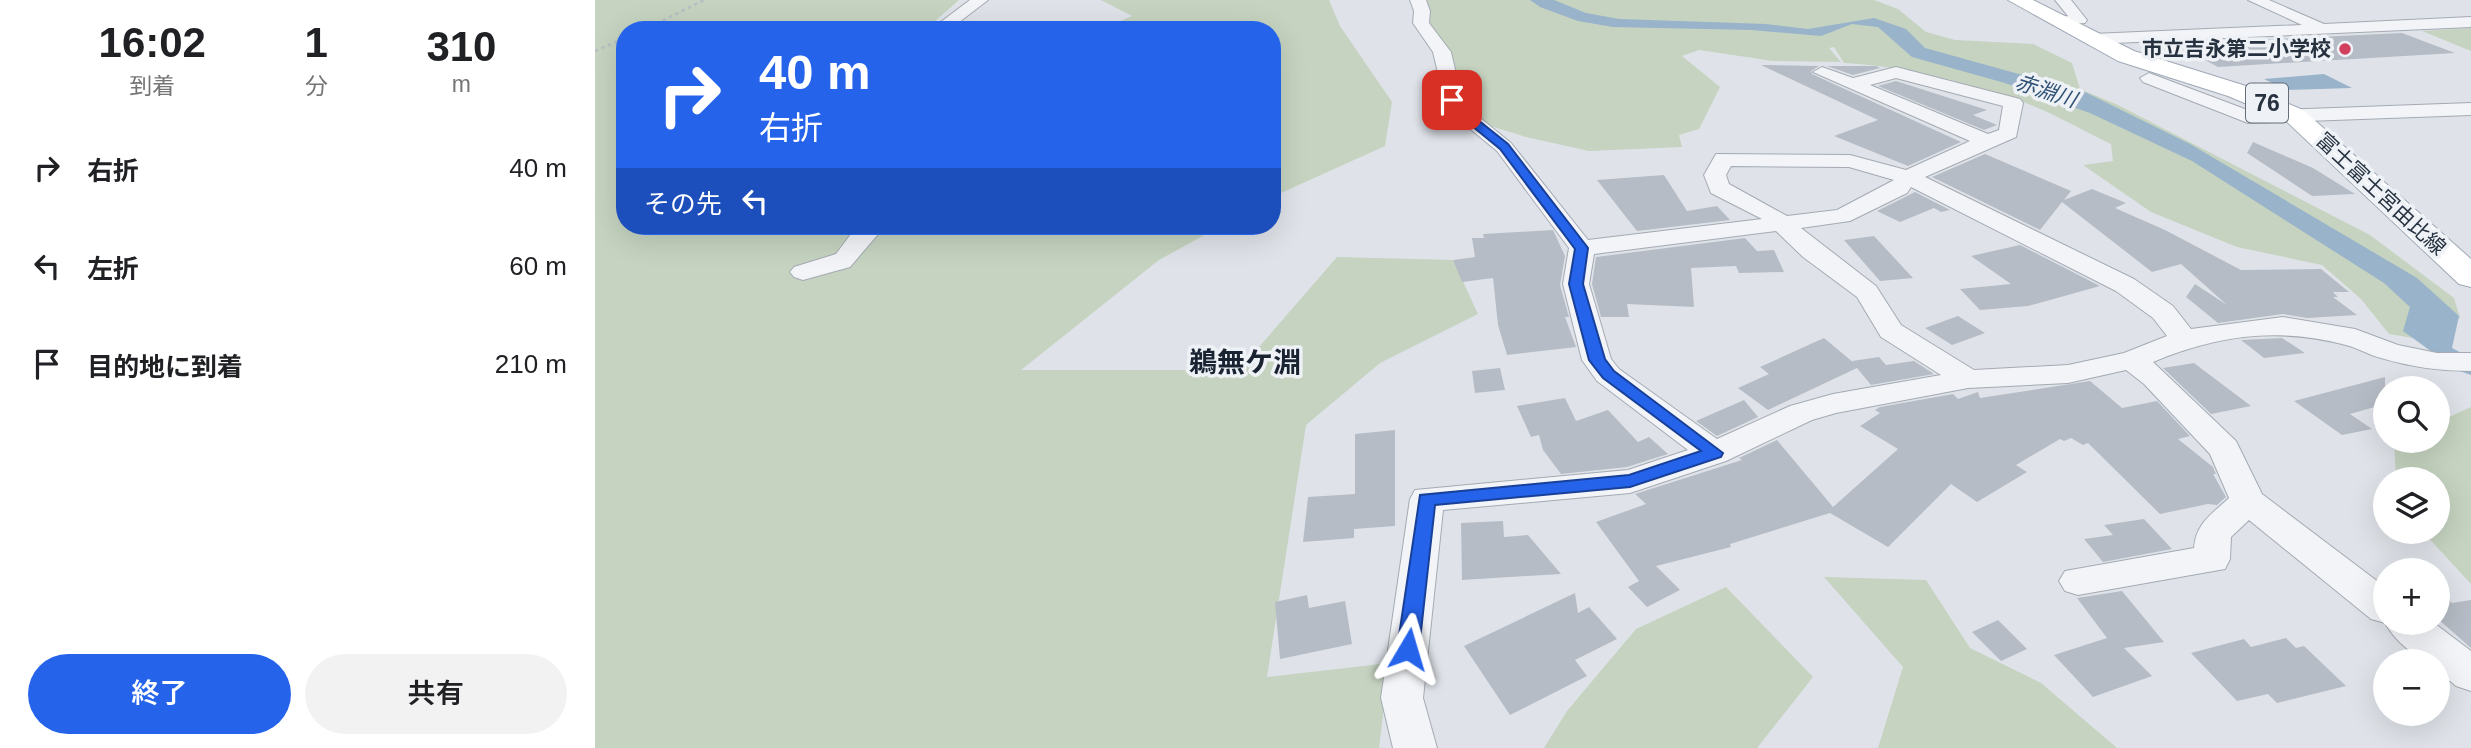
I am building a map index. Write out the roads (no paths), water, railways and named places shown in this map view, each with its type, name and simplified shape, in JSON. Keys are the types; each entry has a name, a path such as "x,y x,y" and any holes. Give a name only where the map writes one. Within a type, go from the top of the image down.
{"main road":[{"name":"富士富士宮由比線","path":"2018,0 2061,11 2092,39 2126,55 2237,91 2294,116 2471,277"}],"street":[{"path":"951,21 980,0"},
{"path":"1418,0 1422,10 1421,23 1442,52 1454,106 1504,147 1582,248 1576,284 1597,360 1608,374 1714,453"},
{"path":"2256,0 2326,28"},
{"path":"2092,39 2471,22"},
{"path":"1822,72 1986,140"},
{"path":"1582,248 1842,216 1899,188 1908,177 1986,140 2009,133 2013,103 1896,72 1854,83"},
{"path":"2148,78 2248,117 2471,108"},
{"path":"1968,379 1891,331 1867,292 1811,252 1778,223 1772,214 1719,188 1715,175 1724,159 1850,161 1908,177 2125,285 2163,312 2184,339"},
{"path":"803,272 843,261 860,235"},
{"path":"1415,748 1402,698 1427,499 1630,481 1714,453 1801,414 1833,404 1968,379 2068,374 2132,359 2184,339 2283,326 2355,338 2391,352 2457,362"},
{"path":"2132,359 2155,377 2224,449 2248,501 2373,599"},
{"path":"2078,581 2212,559 2213,533 2248,501"},
{"path":"2421,635 2471,674"}],"water":[{"name":"赤淵川","path":"1530,0 1554,0 1586,13 1619,19 1766,24 1808,29 1874,18 1906,29 1925,48 2087,93 2190,144 2417,278 2459,316 2452,348 2471,358 2471,375 2457,370 2403,331 2410,307 2384,283 2192,161 2090,113 2005,83 1912,57 1878,27 1852,24 1821,36 1752,30 1613,27 1578,21 1540,7"},
{"path":"2324,74 2352,88 2287,90 2264,79"}],"place":[{"name":"市立吉永第二小学校","path":"2345,49"}],"district":[{"name":"鵜無ケ淵","path":"1245,362"}]}
